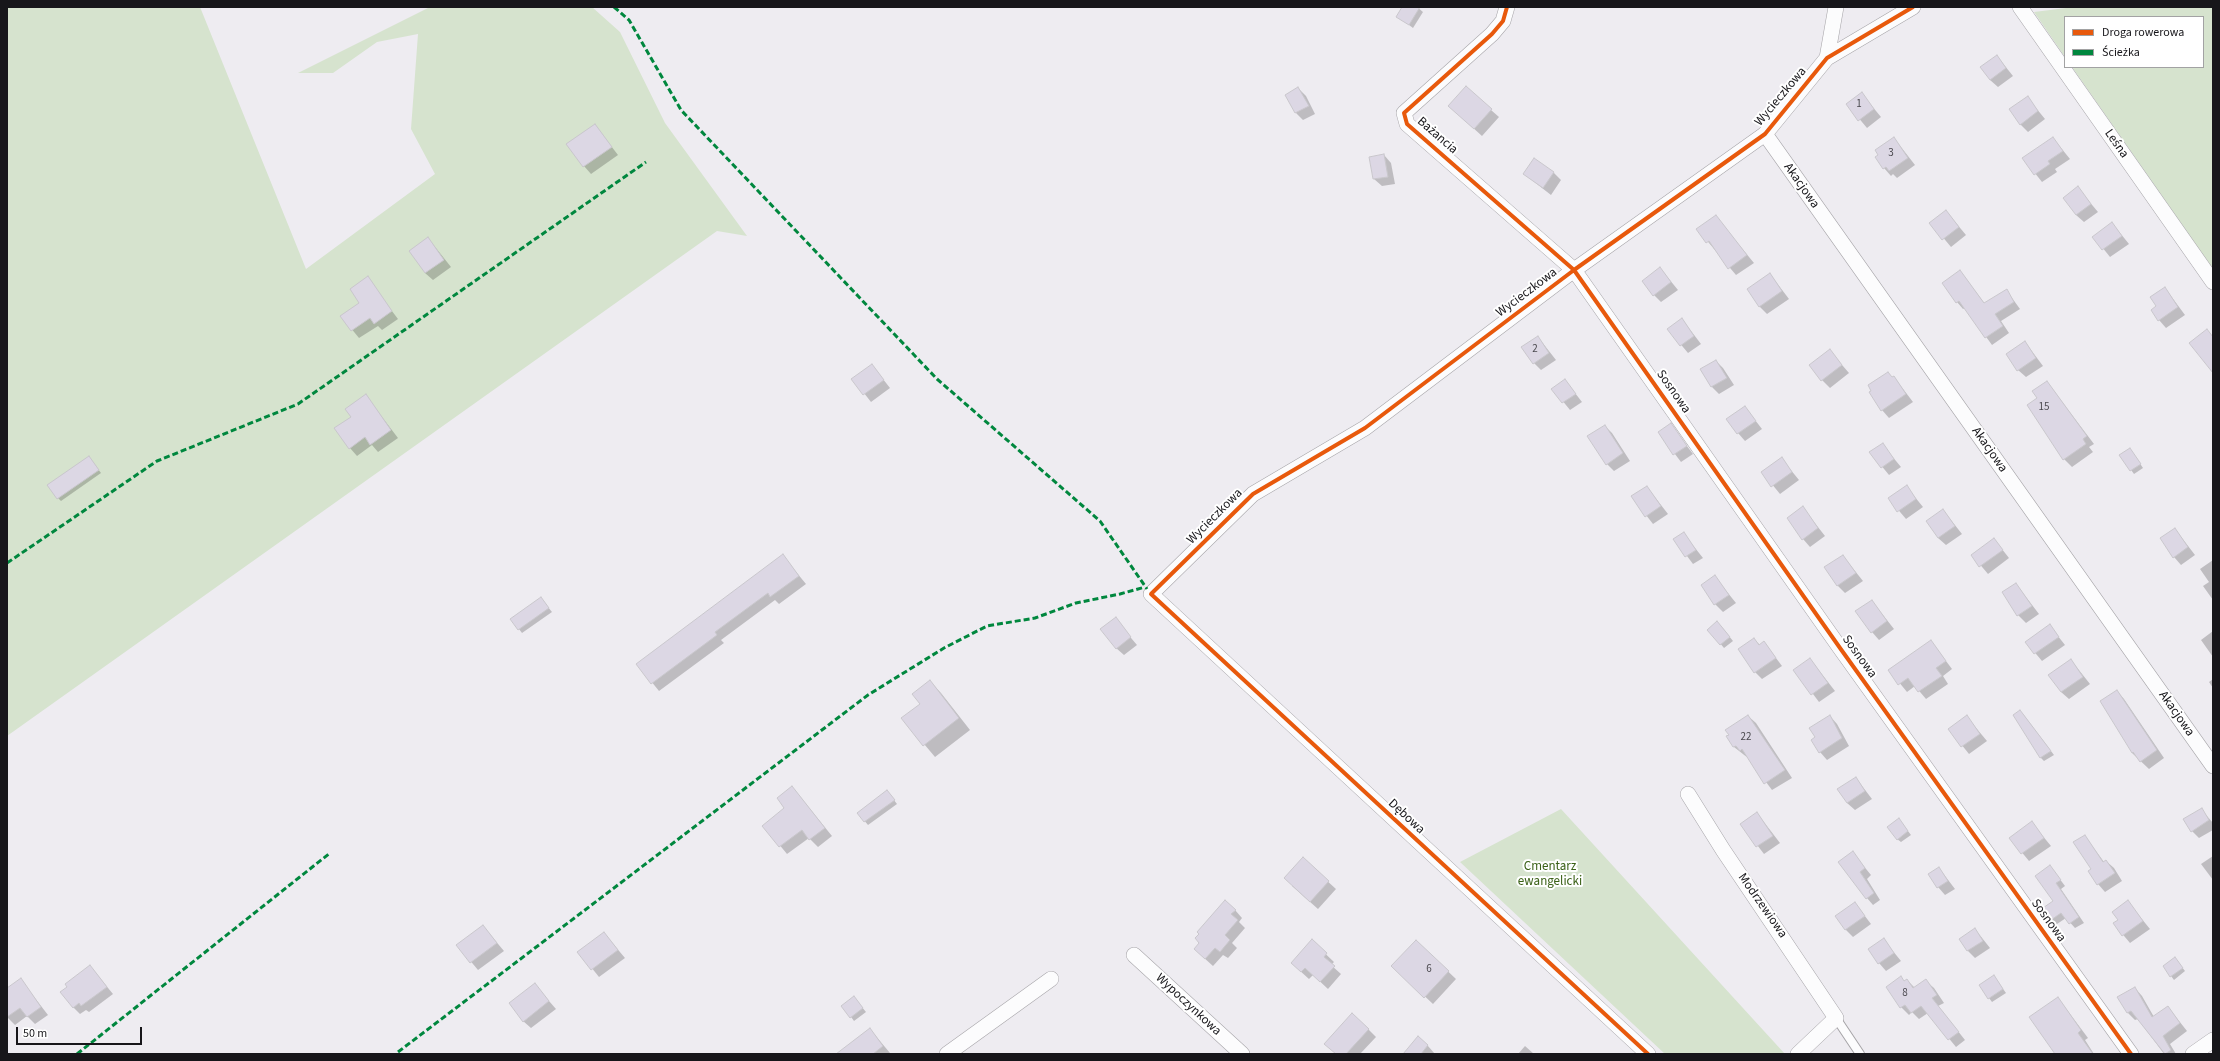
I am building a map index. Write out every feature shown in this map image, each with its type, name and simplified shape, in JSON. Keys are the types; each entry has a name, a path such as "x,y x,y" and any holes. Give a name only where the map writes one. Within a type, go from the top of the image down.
{"street":[{"name":"Bażancia","path":"1507,7 1503,21 1492,34 1404,112 1407,124 1574,270"},
{"path":"1827,58 1836,7"},
{"name":"Wycieczkowa","path":"1152,594 1253,494 1365,428 1574,270 1765,134 1827,58 1913,7"},
{"name":"Leśna","path":"2020,7 2213,282"},
{"name":"Akacjowa","path":"1765,134 2213,766"},
{"name":"Sosnowa","path":"1574,270 1840,648 2131,1054"},
{"name":"Dębowa","path":"1152,594 1648,1054"},
{"name":"Modrzewiowa","path":"1688,794 1723,850 1836,1018"},
{"name":"Wypoczynkowa","path":"1134,955 1242,1054"},
{"path":"947,1054 1051,979"},
{"path":"1798,1054 1836,1018"},
{"path":"2193,1054 2213,1040"}],"lane":[{"path":"1836,1018 1860,1054"}],"green space":[{"path":"7,7 200,7 306,269 435,174 411,129 418,34 377,42 333,73 298,73 430,7 592,7 620,32 665,123 747,236 717,231 7,736"},
{"path":"2074,7 2213,7 2213,269 2073,68 2204,68 2204,16 2064,16 2064,56 2034,12"},
{"name":"Cmentarz ewangelicki","path":"1561,809 1785,1054 1665,1054 1460,862"}],"building":[{"path":"1402,7 1420,7 1409,25 1396,17"},
{"path":"1997,55 2006,68 1990,80 1980,67"},
{"path":"1466,86 1492,109 1474,129 1448,106"},
{"path":"1298,87 1309,106 1295,113 1285,95"},
{"path":"1862,92 1874,109 1858,121 1846,104"},
{"path":"2028,96 2038,111 2020,125 2009,109"},
{"path":"595,124 612,147 583,167 566,144"},
{"path":"1894,137 1908,158 1889,171 1886,167 1883,169 1875,157 1878,155 1875,150"},
{"path":"2053,137 2063,151 2048,161 2050,164 2034,175 2022,158"},
{"path":"1384,154 1388,177 1373,179 1369,157"},
{"path":"1534,158 1554,172 1543,188 1523,174"},
{"path":"2078,186 2091,204 2076,215 2063,198"},
{"path":"1946,210 1959,227 1942,240 1929,223"},
{"path":"1716,215 1747,255 1728,269 1709,241 1706,243 1696,229"},
{"path":"2112,222 2122,236 2102,250 2092,237"},
{"path":"428,237 444,260 425,273 409,251"},
{"path":"1660,267 1671,282 1653,296 1642,281"},
{"path":"1960,270 1984,303 2007,289 2014,302 1995,314 2003,326 1985,338 1959,301 1956,303 1942,283"},
{"path":"1770,273 1782,291 1759,307 1747,289"},
{"path":"368,276 392,311 374,324 370,318 351,331 340,316 359,303 350,289"},
{"path":"2165,287 2178,307 2158,321 2151,310 2156,306 2150,297"},
{"path":"1682,318 1694,336 1680,346 1667,329"},
{"path":"2207,329 2213,337 2213,373 2189,343"},
{"path":"1538,336 1549,353 1533,364 1521,347"},
{"path":"2025,341 2036,358 2017,371 2006,354"},
{"path":"1830,349 1842,365 1821,381 1809,365"},
{"path":"1716,360 1727,378 1711,387 1700,369"},
{"path":"872,364 884,380 863,395 851,379"},
{"path":"1888,372 1892,377 1894,376 1906,394 1881,411 1869,392 1871,391 1868,385"},
{"path":"1565,379 1576,394 1562,403 1551,389"},
{"path":"2047,381 2087,436 2083,439 2086,444 2063,460 2027,405 2037,398 2032,391"},
{"path":"366,394 391,430 370,445 365,437 349,449 334,428 351,417 345,409"},
{"path":"1745,406 1756,421 1737,434 1726,419"},
{"path":"1671,423 1687,446 1673,455 1658,432"},
{"path":"1605,425 1623,453 1606,465 1587,436"},
{"path":"1883,443 1894,459 1881,468 1869,452"},
{"path":"2130,448 2141,464 2130,471 2119,455"},
{"path":"89,456 99,470 57,499 47,485"},
{"path":"1782,457 1792,472 1771,487 1761,472"},
{"path":"1907,485 1916,499 1897,512 1888,498"},
{"path":"1647,486 1661,506 1645,517 1631,496"},
{"path":"1803,506 1818,528 1802,540 1787,518"},
{"path":"1943,509 1955,526 1938,538 1926,521"},
{"path":"2175,528 2188,547 2173,558 2160,538"},
{"path":"1684,532 1696,550 1685,557 1673,539"},
{"path":"1994,538 2003,550 1979,567 1971,555"},
{"path":"783,554 799,576 770,597 768,593 715,632 717,635 651,684 636,664"},
{"path":"1843,555 1856,573 1837,586 1824,567"},
{"path":"1715,575 1729,595 1714,605 1701,585"},
{"path":"2016,583 2032,606 2017,616 2002,592"},
{"path":"541,597 549,608 518,630 510,619"},
{"path":"1872,600 1887,621 1871,633 1855,611"},
{"path":"1116,617 1131,637 1116,649 1100,629"},
{"path":"1717,621 1730,637 1720,645 1707,630"},
{"path":"2050,624 2059,637 2034,654 2025,642"},
{"path":"1754,638 1759,645 1764,641 1776,658 1754,673 1738,649"},
{"path":"1931,640 1946,661 1936,668 1942,676 1918,692 1908,678 1898,685 1888,670"},
{"path":"1810,658 1828,683 1811,695 1793,670"},
{"path":"2071,659 2083,677 2061,692 2048,675"},
{"path":"930,680 959,718 923,746 901,718 920,704 912,694"},
{"path":"2117,690 2157,750 2140,762 2133,752 2132,753 2100,701"},
{"path":"2020,710 2051,751 2040,758 2013,715"},
{"path":"1748,715 1785,770 1764,784 1742,749 1740,751 1736,746 1733,747 1726,736 1729,735 1725,730"},
{"path":"1830,715 1842,738 1819,753 1811,740 1815,737 1809,728"},
{"path":"1967,715 1980,734 1961,747 1948,729"},
{"path":"1856,777 1865,791 1847,803 1837,789"},
{"path":"792,786 825,828 809,840 802,830 779,847 762,826 784,808 777,798"},
{"path":"887,790 895,800 864,822 857,813"},
{"path":"2202,808 2209,820 2191,832 2183,819"},
{"path":"1757,812 1773,836 1756,847 1740,824"},
{"path":"1899,818 1908,831 1897,840 1887,827"},
{"path":"2032,821 2044,838 2021,854 2009,838"},
{"path":"2085,835 2103,862 2106,860 2115,873 2097,885 2088,871 2091,869 2073,842"},
{"path":"1853,851 1865,868 1860,872 1874,893 1866,899 1838,862"},
{"path":"1303,857 1329,881 1310,902 1284,878"},
{"path":"2050,865 2061,880 2056,883 2079,917 2069,924 2061,913 2048,922 2040,910 2053,901 2035,876"},
{"path":"1939,867 1948,881 1937,888 1928,874"},
{"path":"1225,900 1236,910 1231,914 1238,920 1225,935 1230,940 1220,952 1215,948 1205,959 1194,949 1199,943 1195,938 1199,934 1197,932"},
{"path":"2128,900 2143,921 2122,936 2113,923 2118,920 2112,912"},
{"path":"1855,902 1865,916 1845,930 1835,916"},
{"path":"483,925 497,943 470,963 456,945"},
{"path":"1975,928 1983,941 1967,951 1959,939"},
{"path":"604,932 618,950 591,970 577,952"},
{"path":"1884,938 1894,953 1878,964 1868,949"},
{"path":"1312,939 1327,953 1324,957 1335,966 1320,982 1305,968 1301,972 1291,963"},
{"path":"1416,940 1449,971 1424,998 1391,966"},
{"path":"2175,957 2183,968 2170,977 2163,966"},
{"path":"90,965 107,987 81,1006 79,1003 73,1008 60,992 67,987 65,984"},
{"path":"1994,975 2003,989 1988,999 1979,985"},
{"path":"1901,976 1904,981 1907,979 1913,988 1926,979 1937,995 1932,998 1959,1032 1948,1040 1921,1006 1911,1013 1905,1005 1900,1008 1886,987"},
{"path":"21,978 41,1007 27,1017 20,1008 7,1017 7,988"},
{"path":"535,983 549,1001 523,1022 509,1003"},
{"path":"2135,987 2152,1017 2168,1006 2180,1023 2163,1036 2171,1050 2165,1054 2131,1011 2127,1013 2117,997"},
{"path":"854,996 863,1008 850,1018 841,1006"},
{"path":"2058,997 2081,1030 2078,1033 2093,1054 2055,1054 2029,1017"},
{"path":"1352,1013 1369,1029 1346,1054 1336,1054 1324,1044"},
{"path":"870,1028 883,1046 873,1054 836,1054"},
{"path":"1418,1036 1428,1045 1421,1054 1403,1054"}],"marked path":[{"path":"614,7 629,20 681,110 937,379 1100,521 1147,589"},
{"path":"7,563 157,461 298,404 646,162"},
{"path":"398,1052 868,695 944,648 987,626 1035,618 1076,603 1145,587"},
{"path":"77,1054 330,853"}],"cycle path":[{"path":"1507,7 1503,21 1492,34 1404,113 1407,124 1574,270 1840,648 2131,1054"},
{"path":"1648,1054 1151,594 1253,494 1365,428 1574,270 1765,134 1827,58 1913,7"}]}
